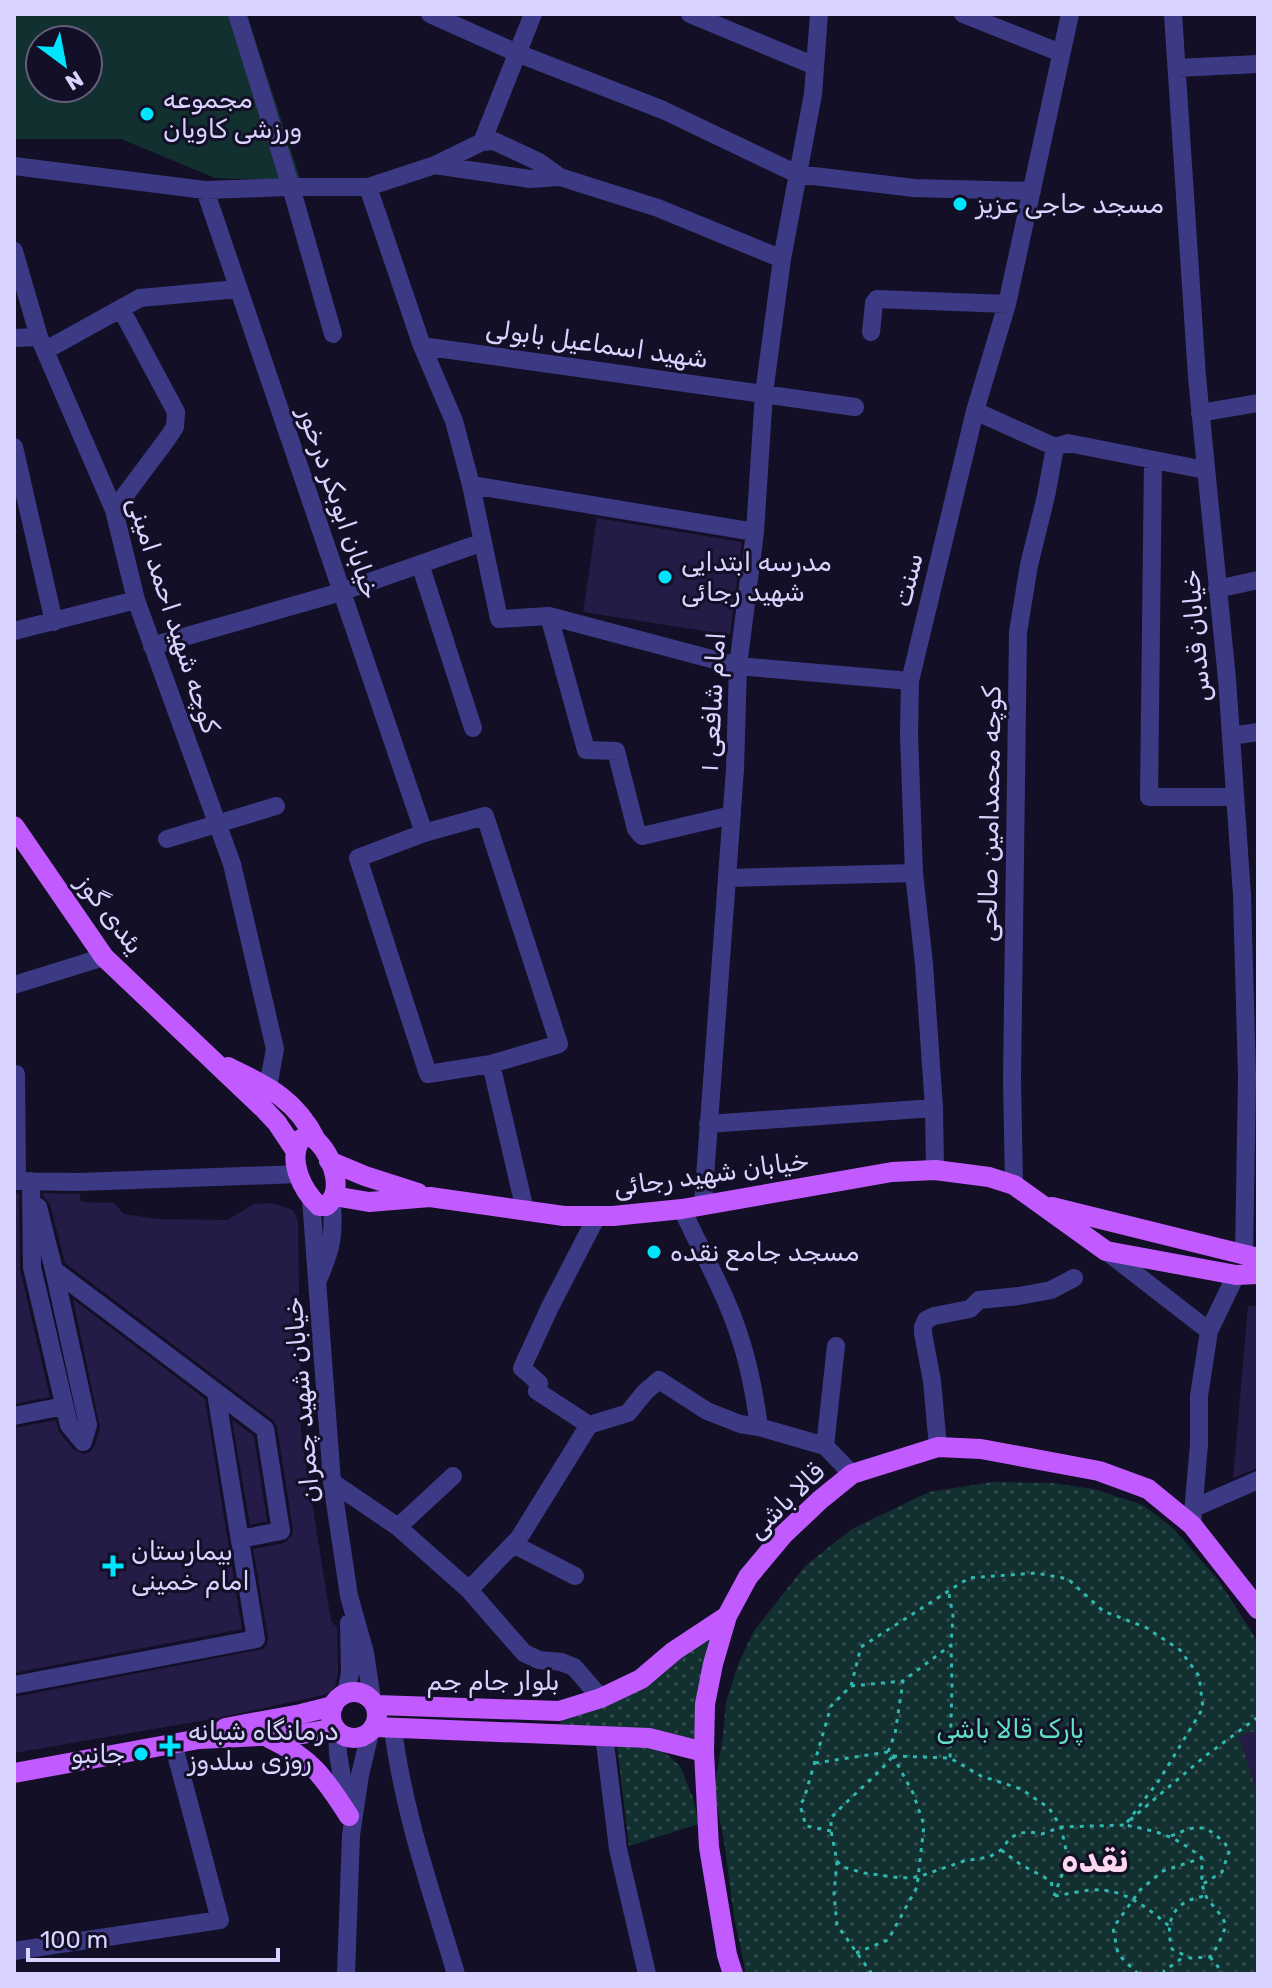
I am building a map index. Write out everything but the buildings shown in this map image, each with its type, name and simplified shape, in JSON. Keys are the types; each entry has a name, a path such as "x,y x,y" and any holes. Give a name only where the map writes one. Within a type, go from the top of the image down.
{"main road":[{"name":"یئدی گوز","path":"14,826 104,957 277,1123 295,1150"},
{"path":"210,1058 279,1093 309,1124 329,1161 334,1180 326,1199 306,1192 299,1174 295,1150 305,1137 316,1140"},
{"path":"329,1161 430,1197"},
{"name":"خیابان شهید رجائی","path":"326,1199 369,1202 430,1197 564,1216 613,1216 682,1209 892,1172 935,1170 989,1177 1014,1185 1106,1251 1236,1275 1258,1274"},
{"name":"خیابان شهید رجائی","path":"1040,1204 1251,1257"},
{"path":"1106,1251 1108,1233 1116,1222"},
{"name":"قالا باشی","path":"733,1974 709,1847 705,1704 713,1664 727,1616 748,1577 783,1535 852,1474 938,1447 981,1449 1099,1471 1148,1489 1193,1517 1258,1609"},
{"name":"بلوار جام جم","path":"374,1702 559,1711 601,1698 641,1679 674,1651 727,1616"},
{"path":"199,1739 228,1727 301,1714 339,1699 361,1692 374,1702 379,1729 355,1739 347,1738 336,1730 332,1721 339,1699"},
{"name":"بلوار جام جم","path":"379,1729 649,1738 704,1752"},
{"path":"14,1773 199,1739 336,1730"},
{"path":"265,1736 287,1747 325,1779 350,1825"}],"street":[{"path":"237,14 333,334"},
{"path":"430,14 517,53 663,110 797,174 914,188 1032,191"},
{"path":"482,142 533,14"},
{"path":"690,14 815,66"},
{"name":"امام شافعی ۱","path":"703,1204 735,769 738,666 755,532 764,393 782,259 813,94 819,14"},
{"path":"963,14 1061,53"},
{"name":"سنت","path":"935,1170 924,964 914,873 910,681 975,411 1007,304 1070,14"},
{"name":"خیابان قدس","path":"1173,14 1200,413 1235,797 1250,911 1247,1077 1251,1257"},
{"path":"1177,68 1258,64"},
{"path":"14,166 205,190 368,187 435,165 482,142 494,141 539,162 560,177 658,208 782,259"},
{"path":"435,165 530,179 560,177"},
{"path":"368,187 422,346 454,421 499,619 549,616 738,666 910,681"},
{"name":"خیابان ابوبکر درخور","path":"205,190 424,833"},
{"name":"کوچه شهید احمد امینی","path":"14,251 42,344 114,510 136,600 232,864 275,1049 268,1087"},
{"path":"14,338 42,344 140,298 238,289"},
{"path":"871,332 877,299 1007,304"},
{"path":"114,510 175,427 176,412 121,309"},
{"name":"شهید اسماعیل بابولی","path":"422,346 855,407"},
{"path":"1200,413 1258,403"},
{"path":"975,411 1055,447 1068,443 1205,470"},
{"path":"14,447 54,622"},
{"name":"کوچه محمدامین صالحی","path":"1014,1185 1012,1079 1018,632 1055,447"},
{"path":"1153,460 1149,797 1235,797"},
{"path":"471,485 755,532"},
{"path":"152,646 341,592 483,542"},
{"path":"420,564 473,728"},
{"path":"1217,589 1258,580"},
{"path":"14,631 136,600"},
{"path":"549,616 586,750 616,751 636,829 642,836 732,815"},
{"path":"1231,736 1258,732"},
{"path":"167,839 276,806"},
{"path":"485,816 559,1044 491,1064 428,1074 358,858 424,833 485,816"},
{"path":"727,878 914,873"},
{"path":"14,985 104,957"},
{"path":"491,1064 525,1210"},
{"path":"16,1074 21,1181 32,1267 69,1425 83,1442 88,1425 54,1270 21,1181"},
{"path":"708,1124 934,1108"},
{"path":"21,1181 79,1182 299,1174"},
{"name":"خیابان شهید چمران","path":"326,1199 315,1260 332,1482 349,1596 365,1653 374,1702"},
{"path":"682,1209 741,1339 752,1380 759,1427"},
{"path":"589,1425 537,1391 539,1383 522,1368 597,1216"},
{"path":"1106,1251 1209,1331"},
{"path":"54,1270 265,1429 281,1531 240,1539"},
{"path":"1193,1517 1199,1396 1209,1331 1236,1275"},
{"path":"938,1447 932,1381 923,1333 926,1320 970,1309 979,1300 1051,1290 1074,1278"},
{"path":"825,1446 836,1346"},
{"path":"469,1590 519,1538 589,1425 628,1413 659,1380 707,1411 740,1424 825,1446 852,1474"},
{"path":"14,1685 256,1639 216,1393"},
{"path":"14,1416 64,1406"},
{"path":"398,1527 453,1476"},
{"path":"1193,1517 1258,1480"},
{"path":"332,1482 398,1527 469,1590 524,1653 539,1660 574,1667 601,1698"},
{"path":"513,1544 575,1576"},
{"name":"خیابان شهید چمران","path":"339,1699 350,1673 349,1596"},
{"path":"346,1974 350,1825 360,1775 379,1729"},
{"path":"379,1729 397,1766 456,1974"},
{"path":"336,1730 350,1825"},
{"path":"604,1735 618,1849 647,1974"},
{"path":"14,1951 220,1920 173,1743"}],"path":[{"path":"831,1831 806,1826 800,1805 831,1706 851,1686 861,1647 969,1578 1036,1573 1068,1579 1103,1611 1145,1627 1180,1650 1199,1676 1203,1708 1160,1779 1125,1825"},
{"path":"949,1592 953,1616 950,1758"},
{"path":"851,1686 903,1681 951,1645"},
{"path":"888,1752 895,1734 903,1681"},
{"path":"1125,1825 1204,1757 1258,1717"},
{"path":"815,1763 888,1752 913,1793 924,1825 917,1887 888,1940 856,1953"},
{"path":"893,1756 950,1758 981,1776 1021,1789 1049,1808 1061,1827 1068,1859 1054,1896"},
{"path":"872,1974 837,1925 834,1894 837,1861 831,1818 893,1756"},
{"path":"837,1861 843,1867 864,1873 918,1877 964,1861 989,1857 1020,1833 1042,1834 1061,1827 1125,1825 1165,1833 1202,1858 1206,1896 1223,1915 1226,1926 1210,1957"},
{"path":"1170,1836 1190,1827 1212,1830 1230,1849 1222,1872 1203,1884"},
{"path":"1001,1850 1051,1881 1054,1896"},
{"path":"1138,1974 1118,1954 1113,1928 1140,1890 1163,1871 1202,1858"},
{"path":"1054,1896 1101,1890 1133,1900 1169,1926"},
{"path":"1206,1896 1185,1902 1171,1915 1169,1937 1172,1949 1185,1956 1210,1957"},
{"path":"1164,1974 1185,1956"},
{"path":"1210,1957 1224,1974"}],"green space":[{"name":"مجموعه ورزشی کاویان","path":"14,14 247,14 301,181 215,178 121,139 14,139"},
{"name":"پارک قالا باشی","path":"992,1482 1052,1483 1094,1489 1143,1505 1173,1528 1219,1581 1258,1642 1258,1974 746,1974 714,1791 726,1702 739,1662 754,1631 805,1566 852,1529 929,1492"},
{"path":"727,1616 704,1752 562,1734 559,1711 601,1698"},
{"path":"617,1745 657,1746 680,1766 699,1824 629,1846"}],"place":[{"name":"مجموعه ورزشی کاویان","path":"147,114"},
{"name":"مسجد حاجی عزیز","path":"960,204"},
{"name":"مدرسه ابتدایی شهید رجائی","path":"665,577"},
{"name":"مسجد جامع نقده","path":"654,1252"},
{"name":"بیمارستان امام خمینی","path":"113,1566"},
{"name":"درمانگاه شبانه روزی سلدوز","path":"170,1746"},
{"name":"جانبو","path":"141,1754"}],"district":[{"name":"نقده","path":"1095,1860"}]}
